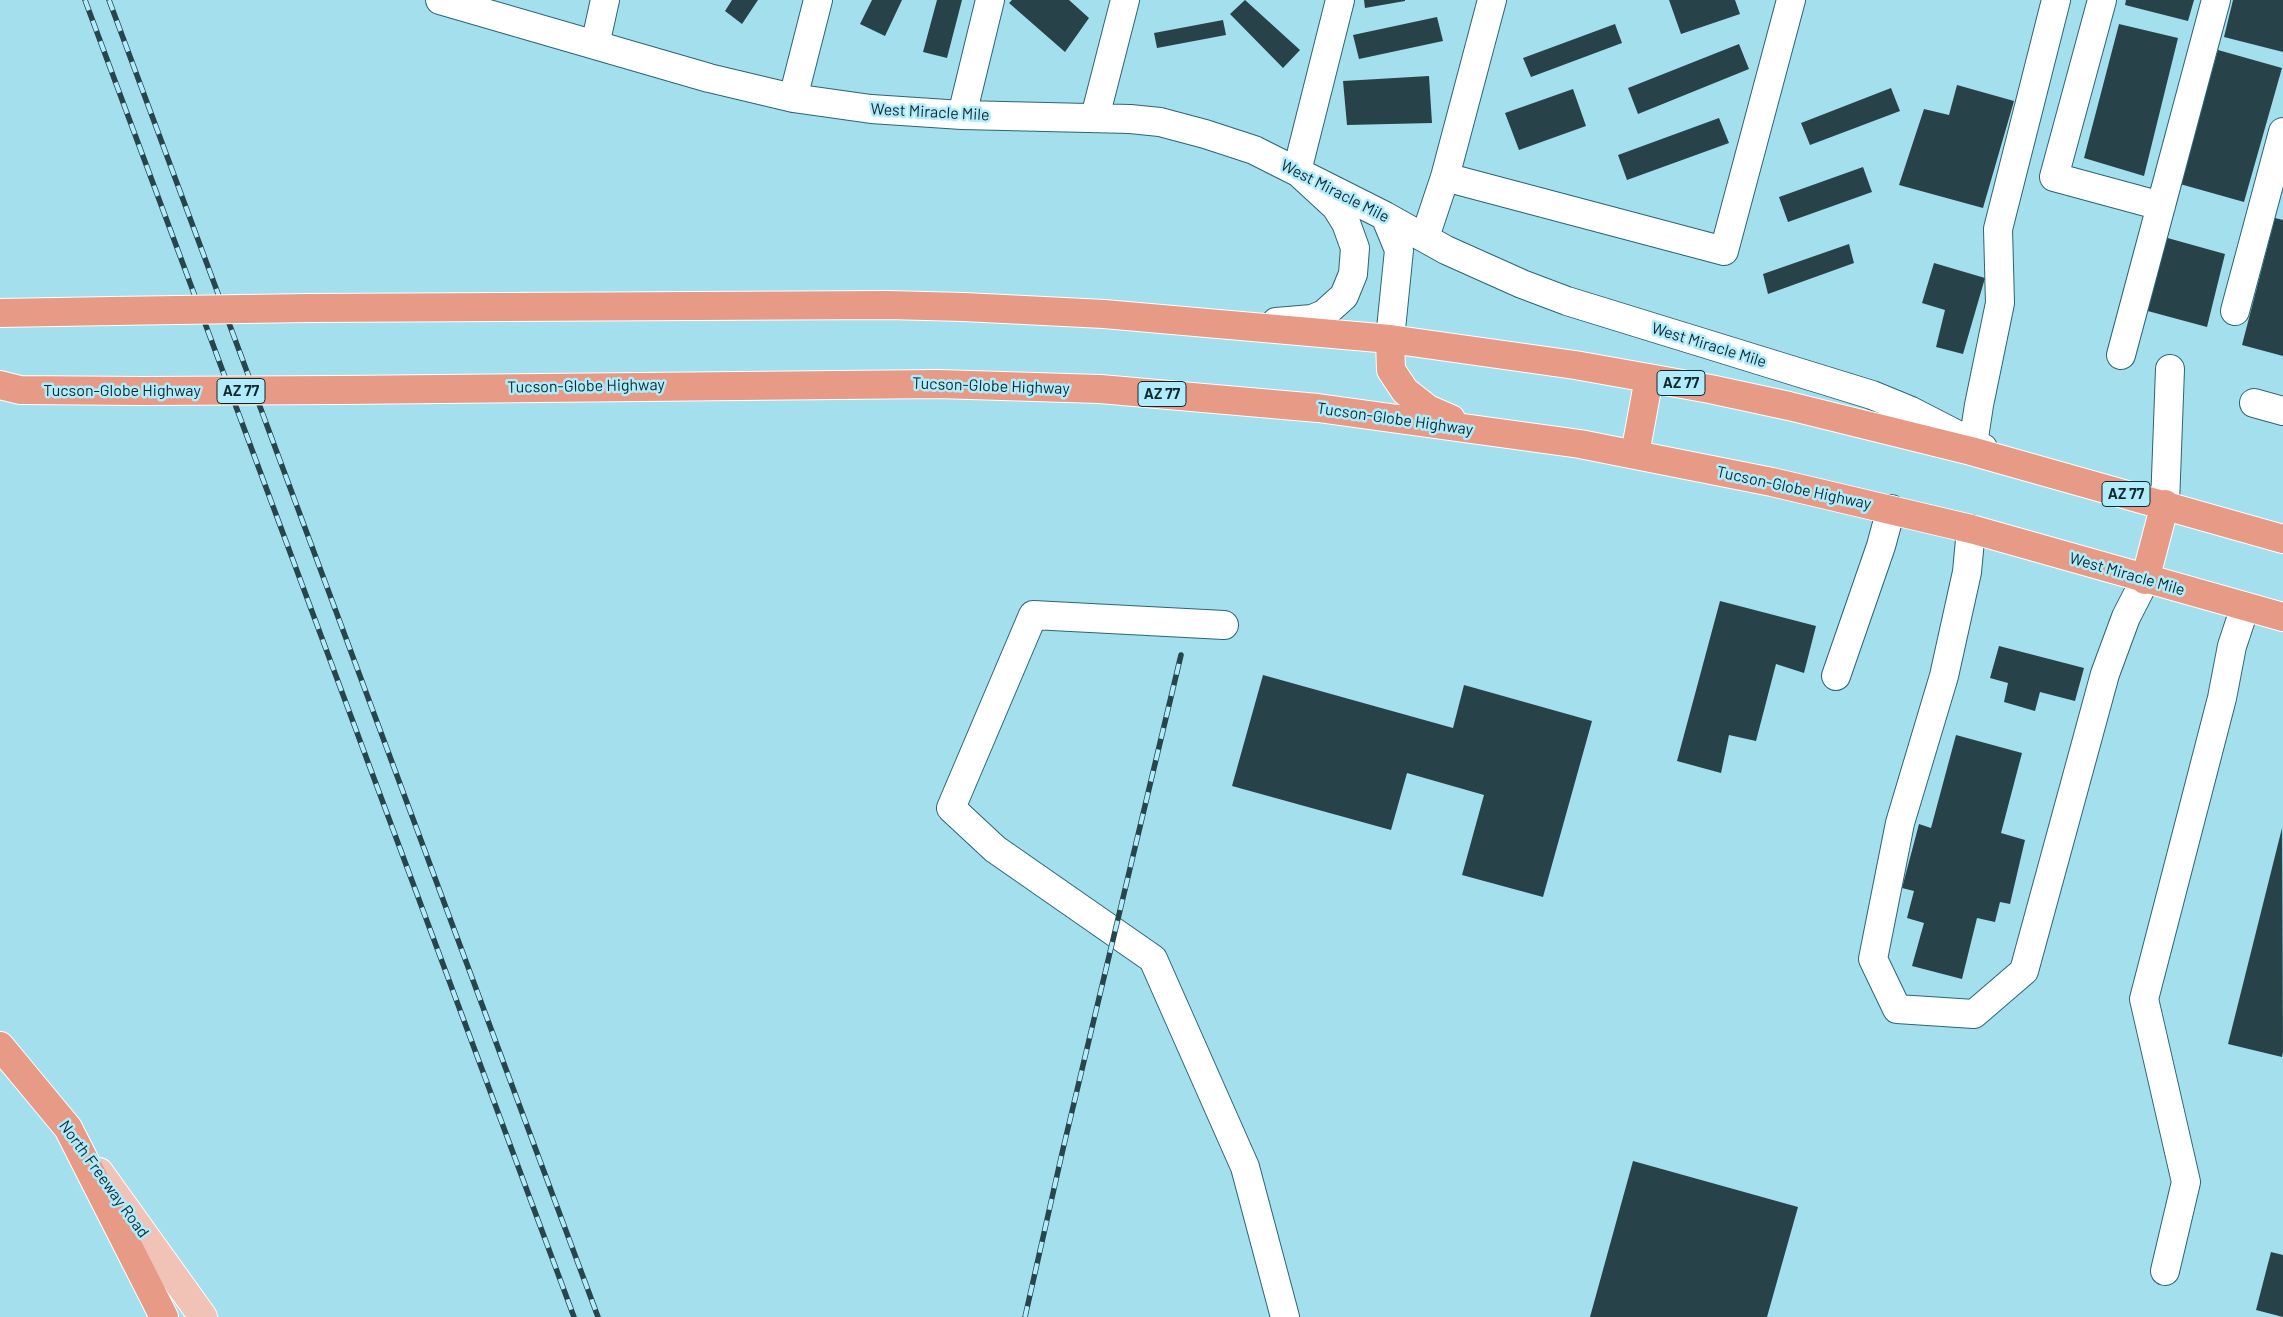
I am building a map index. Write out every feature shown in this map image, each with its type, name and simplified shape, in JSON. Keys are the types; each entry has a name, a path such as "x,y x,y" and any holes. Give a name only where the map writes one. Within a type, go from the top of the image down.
{"highway":[{"name":"AZ 77","path":"0,313 309,308 888,305 1094,313 1390,339 1518,356 1710,388 1971,447"},
{"path":"1390,339 1391,370 1404,391 1428,409 1490,432"},
{"path":"1635,454 1649,378"},
{"name":"Tucson-Globe Highway","path":"7,390 341,390 844,383 1012,386 1216,398 1328,409 1635,454 1772,482 1971,529"},
{"name":"West Miracle Mile","path":"1971,447 2042,471 2165,504 2283,539"},
{"path":"2145,580 2165,504"},
{"name":"West Miracle Mile","path":"1971,529 2145,580 2283,617"},
{"name":"North Freeway Road","path":"0,1046 68,1128"},
{"path":"68,1128 164,1317"}],"main road":[{"name":"North Freeway Road","path":"68,1128 203,1317"}],"street":[{"name":"West Miracle Mile","path":"440,0 709,78 793,98 871,110 962,115 1094,117 1160,122 1206,134 1254,150 1496,273 1567,301 1872,395 1911,411 1971,447"},
{"path":"595,45 605,0"},
{"path":"793,98 818,0"},
{"path":"962,115 990,0"},
{"path":"1094,117 1125,0"},
{"path":"1225,324 1295,322 1312,319 1334,307 1349,286 1353,274 1355,248 1346,223 1330,201 1296,172 1340,0"},
{"path":"1425,238 1445,177 1492,0"},
{"path":"1445,177 1724,251 1792,0"},
{"path":"1971,447 2000,303 1998,229 2056,0"},
{"path":"2102,0 2054,177 2161,206"},
{"path":"2121,355 2216,0"},
{"path":"2235,311 2283,132"},
{"path":"1385,216 1399,250 1390,339"},
{"path":"2165,504 2170,369"},
{"path":"2254,403 2283,411"},
{"path":"1836,676 1881,546 1891,509"},
{"path":"1971,529 1966,580 1944,676 1900,823 1873,959 1897,1009 1974,1014 2024,971 2105,674 2126,617 2145,580"},
{"path":"2165,1271 2186,1182 2144,999 2222,698 2232,646 2245,607"},
{"path":"1224,625 1033,615 951,808 995,849 1153,959 1245,1167 1285,1317"}],"building":[{"path":"732,0 758,0 742,24 725,11"},
{"path":"872,0 902,0 885,36 860,24"},
{"path":"937,0 962,0 947,58 923,52"},
{"path":"1012,0 1069,0 1089,18 1065,52 1009,3"},
{"path":"1245,0 1300,50 1283,68 1230,14"},
{"path":"1364,0 1405,0 1405,1 1365,8"},
{"path":"1669,0 1735,0 1740,14 1681,34"},
{"path":"2126,0 2194,0 2188,21 2125,5"},
{"path":"2233,0 2283,0 2283,52 2224,37"},
{"path":"1437,17 1443,41 1359,59 1353,35"},
{"path":"1223,20 1226,35 1157,48 1154,33"},
{"path":"1615,24 1622,43 1531,77 1523,58"},
{"path":"2119,24 2178,38 2144,176 2084,158"},
{"path":"1739,44 1749,69 1638,114 1628,88"},
{"path":"2218,50 2282,68 2244,202 2180,184"},
{"path":"1429,76 1432,123 1347,125 1343,81"},
{"path":"1957,85 2014,101 1983,208 1899,185 1924,109 1949,115"},
{"path":"1891,88 1900,111 1810,145 1801,123"},
{"path":"1573,89 1586,126 1519,150 1505,113"},
{"path":"1719,118 1729,143 1627,180 1618,155"},
{"path":"1863,167 1872,192 1788,222 1779,197"},
{"path":"2275,218 2283,220 2283,356 2242,345"},
{"path":"2164,237 2225,254 2207,327 2144,310"},
{"path":"1849,244 1854,263 1768,294 1763,274"},
{"path":"1934,263 1985,278 1963,354 1936,347 1945,310 1922,303"},
{"path":"1720,601 1816,626 1804,673 1776,664 1756,741 1729,735 1721,773 1677,761"},
{"path":"1999,646 2084,668 2075,701 2040,692 2035,711 2004,702 2008,683 1990,678"},
{"path":"1263,675 1453,728 1464,685 1592,721 1543,897 1462,875 1484,795 1407,773 1391,830 1232,786"},
{"path":"1956,735 2022,753 2001,833 2025,840 2010,904 2000,902 1995,922 1977,918 1962,979 1912,966 1924,923 1907,918 1914,891 1902,888 1919,824 1931,828"},
{"path":"2282,828 2283,1052 2282,1057 2228,1044"},
{"path":"1633,1161 1798,1207 1767,1317 1590,1317"},
{"path":"2271,1252 2283,1255 2283,1317 2256,1310"}],"railway":[{"path":"85,0 574,1317"},
{"path":"109,0 598,1317"},
{"path":"1025,1317 1063,1149 1181,655"}]}
